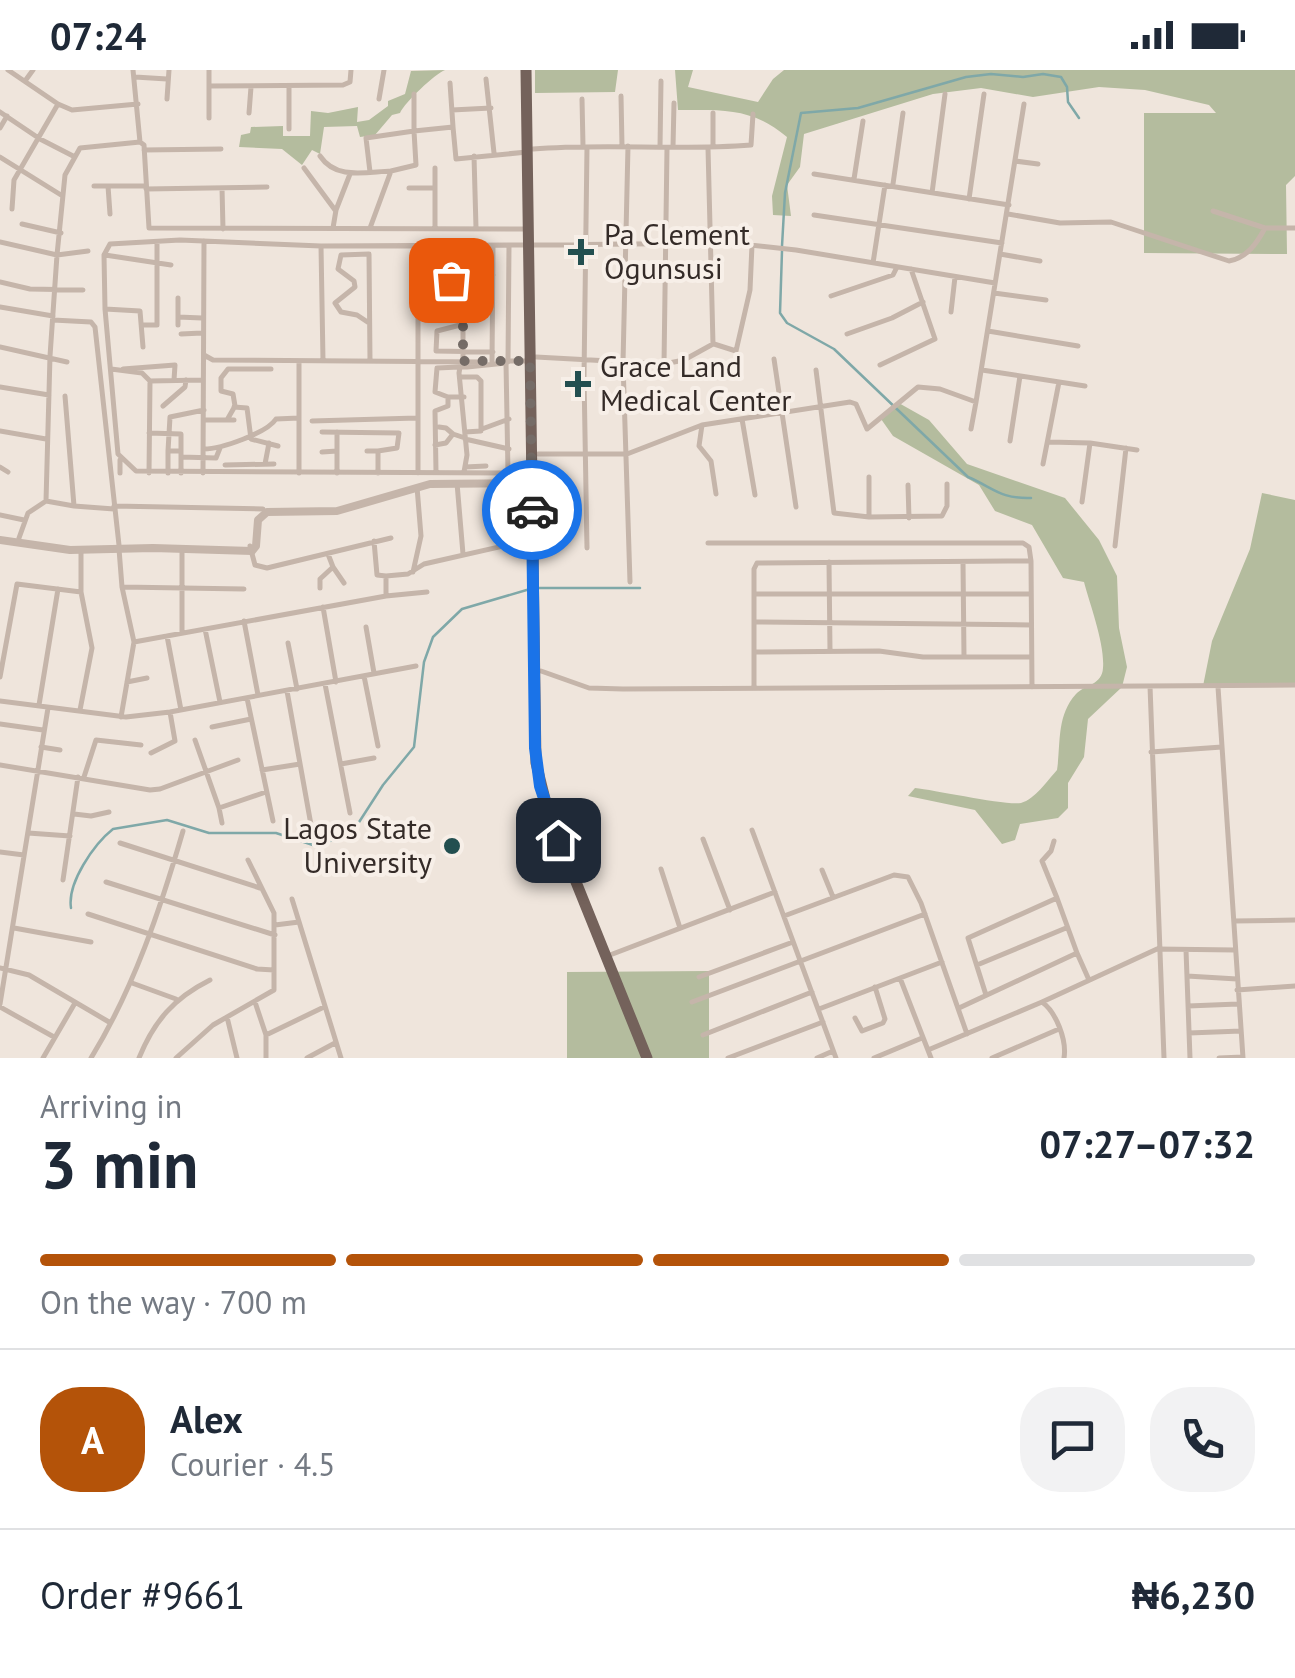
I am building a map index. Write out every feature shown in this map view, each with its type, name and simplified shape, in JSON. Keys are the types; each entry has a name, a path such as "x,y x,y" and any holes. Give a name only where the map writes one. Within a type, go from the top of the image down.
{"main road":[{"path":"530,70 532,482 541,671 540,747 562,838 649,1058"},
{"path":"530,150 531,245"},
{"path":"533,359 538,454 535,748 540,786 558,840 649,1058"}],"street":[{"path":"8,70 72,110 138,104"},
{"path":"25,81 33,70"},
{"path":"167,99 169,70"},
{"path":"209,70 209,118"},
{"path":"209,86 350,82 351,70"},
{"path":"379,99 384,70"},
{"path":"167,79 134,74 144,150 148,228 528,229"},
{"path":"486,79 494,153"},
{"path":"661,81 667,148 664,364"},
{"path":"450,83 456,158 585,147 710,148 752,144 753,114"},
{"path":"289,86 289,129"},
{"path":"249,113 250,87"},
{"path":"320,156 328,167 351,173 414,166 414,94"},
{"path":"932,193 945,94"},
{"path":"970,199 984,94"},
{"path":"621,96 627,242 623,363 630,582"},
{"path":"582,100 588,242 587,548"},
{"path":"667,148 674,103"},
{"path":"12,209 14,180 58,104"},
{"path":"970,429 1024,104"},
{"path":"452,110 491,108"},
{"path":"0,112 40,139 75,156"},
{"path":"713,113 708,244 713,344"},
{"path":"873,263 904,113"},
{"path":"0,128 8,116"},
{"path":"854,180 863,121"},
{"path":"370,172 366,138 453,128"},
{"path":"46,501 50,356 65,175 80,148 140,142"},
{"path":"144,150 222,149"},
{"path":"474,156 476,228"},
{"path":"0,158 63,196"},
{"path":"1015,161 1038,164"},
{"path":"304,168 336,210"},
{"path":"435,168 435,228"},
{"path":"370,228 391,171"},
{"path":"333,228 351,173"},
{"path":"814,174 1008,205"},
{"path":"94,186 267,188"},
{"path":"108,186 110,214"},
{"path":"222,188 223,229"},
{"path":"409,188 436,188"},
{"path":"1214,211 1266,228 1295,228"},
{"path":"1008,214 1060,224 1111,222 1229,261 1251,250 1266,228"},
{"path":"814,215 1002,243"},
{"path":"22,224 62,233"},
{"path":"96,240 108,246 204,241 369,250"},
{"path":"204,241 204,473"},
{"path":"0,242 58,255 88,250"},
{"path":"142,326 157,325 157,242"},
{"path":"370,322 341,312 335,303 356,286 338,269 341,255 418,246 463,248 588,242 752,245 996,283"},
{"path":"436,472 437,368 585,357 664,364 684,360 713,344 736,351 752,278 752,245"},
{"path":"108,246 104,254 105,310 120,473"},
{"path":"321,246 322,360"},
{"path":"418,246 418,474"},
{"path":"491,246 492,363"},
{"path":"464,470 508,473 510,246"},
{"path":"463,248 464,364 460,377 464,398 460,436 468,456 464,470"},
{"path":"369,250 370,360"},
{"path":"104,254 171,265"},
{"path":"1000,254 1040,261"},
{"path":"436,261 438,274 463,285 493,274"},
{"path":"832,296 893,274 897,268"},
{"path":"880,365 935,340 911,270"},
{"path":"952,312 954,276"},
{"path":"0,282 83,290"},
{"path":"994,293 1046,300"},
{"path":"178,298 178,326"},
{"path":"847,334 923,302"},
{"path":"0,308 91,322 95,327 122,587 134,642 121,716"},
{"path":"105,310 140,311 143,347"},
{"path":"178,317 202,318"},
{"path":"464,324 439,329 438,352 493,352"},
{"path":"988,331 1078,346"},
{"path":"181,334 202,334"},
{"path":"0,347 67,362"},
{"path":"204,359 506,363 508,372"},
{"path":"774,359 796,507"},
{"path":"238,368 239,360"},
{"path":"298,473 299,360"},
{"path":"120,370 175,365 174,380"},
{"path":"254,368 254,378"},
{"path":"110,369 142,373 150,381 150,473"},
{"path":"204,420 230,420 234,396 222,392 220,385 228,369 270,369"},
{"path":"816,370 832,510 837,515 945,515 947,484"},
{"path":"982,370 1085,386"},
{"path":"1010,441 1020,376"},
{"path":"460,377 481,380 482,429"},
{"path":"163,406 185,386 186,380"},
{"path":"150,381 204,380"},
{"path":"1043,464 1059,382"},
{"path":"0,387 49,394"},
{"path":"538,454 627,454 702,424 854,402 867,429 914,388 940,389 976,402"},
{"path":"436,392 480,400"},
{"path":"65,396 74,506"},
{"path":"436,409 448,406 448,397"},
{"path":"234,407 248,408 248,434 252,440 278,446"},
{"path":"168,473 170,417 204,410"},
{"path":"204,449 242,441 248,434 266,430 277,419 299,418"},
{"path":"312,421 417,418"},
{"path":"742,418 755,495"},
{"path":"435,446 509,419"},
{"path":"702,424 699,446 711,461 716,494"},
{"path":"439,428 510,448"},
{"path":"0,431 46,439"},
{"path":"322,432 399,433 397,448 367,451"},
{"path":"337,432 337,473"},
{"path":"149,433 181,434 181,473"},
{"path":"1048,442 1136,450"},
{"path":"265,464 268,443"},
{"path":"1082,502 1090,443"},
{"path":"168,452 204,460 216,458 220,448"},
{"path":"1115,546 1126,448"},
{"path":"378,451 378,473"},
{"path":"322,452 336,452"},
{"path":"120,460 136,471 150,473 418,474 486,466"},
{"path":"252,464 252,474"},
{"path":"226,465 274,464"},
{"path":"0,468 8,472"},
{"path":"869,476 869,517"},
{"path":"19,538 24,520 34,507 46,501 114,508 337,508 430,482 532,482"},
{"path":"0,538 71,546 251,548 256,546 258,520 267,512 337,511 417,487 532,482"},
{"path":"457,483 462,505 463,555"},
{"path":"908,485 908,518"},
{"path":"412,572 421,536 417,487"},
{"path":"244,508 255,518"},
{"path":"264,509 255,518 251,548 255,565 267,568 391,538"},
{"path":"0,516 24,520"},
{"path":"0,538 81,550 251,548"},
{"path":"374,541 377,575 386,576 533,539"},
{"path":"708,543 1029,546 1032,686"},
{"path":"182,548 182,633"},
{"path":"80,710 92,648 81,592 81,550"},
{"path":"328,554 344,582"},
{"path":"754,686 757,563 1031,561"},
{"path":"829,562 830,651"},
{"path":"964,562 964,658"},
{"path":"320,588 320,578 333,567"},
{"path":"386,576 386,596"},
{"path":"0,677 18,584 81,592"},
{"path":"122,587 244,589"},
{"path":"39,706 58,589"},
{"path":"134,642 427,592"},
{"path":"755,594 1031,594"},
{"path":"323,607 336,682"},
{"path":"244,622 258,695"},
{"path":"754,622 1031,625"},
{"path":"366,626 374,673"},
{"path":"205,628 220,702"},
{"path":"167,636 182,710"},
{"path":"288,643 297,689"},
{"path":"754,652 879,651 914,657 1032,657"},
{"path":"0,701 121,716 170,712 416,666"},
{"path":"541,671 603,689 1295,685"},
{"path":"364,676 378,746"},
{"path":"127,682 147,678"},
{"path":"326,684 350,813"},
{"path":"1150,686 1164,1058"},
{"path":"1218,686 1243,1057 1219,1058"},
{"path":"287,690 313,836"},
{"path":"247,698 273,821"},
{"path":"48,708 14,928 3,968 0,1006 56,1038"},
{"path":"151,753 175,741 170,712"},
{"path":"212,727 251,719"},
{"path":"0,724 44,730"},
{"path":"63,880 81,777 96,740 141,745"},
{"path":"195,740 222,823"},
{"path":"41,746 60,750"},
{"path":"1152,752 1222,747"},
{"path":"341,764 374,758"},
{"path":"0,764 150,790 238,760"},
{"path":"262,770 300,764"},
{"path":"218,808 266,792"},
{"path":"74,814 109,812"},
{"path":"752,830 835,1055 817,1058"},
{"path":"91,1058 150,936 183,831"},
{"path":"27,832 70,836"},
{"path":"703,839 730,910"},
{"path":"1054,841 1042,861 1089,980"},
{"path":"120,844 262,888"},
{"path":"0,852 24,854"},
{"path":"176,1058 188,1044 226,1016 274,990 275,924 269,896 248,860"},
{"path":"661,868 680,929"},
{"path":"822,870 832,897"},
{"path":"784,916 902,874 908,877 967,1034"},
{"path":"106,882 275,935"},
{"path":"610,955 775,892"},
{"path":"292,898 341,1058"},
{"path":"986,995 968,938 1057,898"},
{"path":"88,914 257,969 274,970"},
{"path":"692,1002 925,914"},
{"path":"1234,922 1295,920"},
{"path":"275,924 299,922"},
{"path":"976,965 1067,927"},
{"path":"14,928 90,942"},
{"path":"699,977 793,942"},
{"path":"900,978 930,1054 1158,950 1236,950"},
{"path":"1186,950 1190,1058"},
{"path":"959,1008 1076,953"},
{"path":"819,1009 943,962"},
{"path":"3,968 29,975 109,1022"},
{"path":"1187,976 1236,979"},
{"path":"139,1058 154,1027 176,999 210,980"},
{"path":"131,982 176,999"},
{"path":"1237,990 1295,986"},
{"path":"855,1018 862,1031 885,1019 875,987"},
{"path":"703,1035 812,992"},
{"path":"254,1002 266,1035 266,1058"},
{"path":"1042,1002 1048,1005 1059,1029 1066,1048 1064,1058"},
{"path":"43,1058 75,1003"},
{"path":"1188,1006 1238,1004"},
{"path":"266,1035 324,1006"},
{"path":"226,1016 237,1058"},
{"path":"728,1058 822,1022"},
{"path":"992,1058 1059,1029"},
{"path":"1189,1033 1240,1031"},
{"path":"874,1058 922,1037"},
{"path":"307,1058 335,1043"}],"green space":[{"path":"445,70 400,113 392,115 375,135 360,137 357,126 324,127 320,154 312,150 302,165 282,149 239,147 241,135 250,133 251,127 283,126 283,136 310,136 311,111 328,113 358,107 357,122 369,120 388,106 388,101 405,94 411,71"},
{"path":"535,70 618,70 615,92 535,93"},
{"path":"675,70 693,70 688,87 758,102 784,70 1295,70 1295,176 1286,185 1287,254 1144,253 1144,113 1216,113 1209,105 1145,90 1099,87 1033,97 981,88 933,94 804,134 800,167 787,185 791,216 773,215 772,196 787,137 749,115 678,110"},
{"path":"897,402 929,420 967,464 1065,498 1099,540 1117,576 1119,628 1127,667 1122,687 1088,719 1084,757 1068,783 1068,808 1058,818 1020,824 1015,840 1002,844 975,810 908,796 915,788 1013,803 1031,798 1057,770 1062,721 1070,703 1102,674 1099,636 1084,582 1063,578 1032,525 995,511 979,485 893,436 881,419"},
{"path":"1262,493 1295,500 1295,684 1203,686 1212,641 1250,549"},
{"path":"709,971 709,1058 567,1058 567,972"}],"waterway":[{"path":"782,246 785,193 801,113 858,108 966,77 1043,74 1061,77 1067,87 1068,102 1079,118"},
{"path":"782,251 780,313 787,323 834,349 968,477 1004,495 1031,498"},
{"path":"538,588 640,588"},
{"path":"71,908 73,887 83,865 113,829 167,820 209,833 276,833 316,846 352,833 414,747 424,662 433,637 462,609 530,589"}],"way so far":[{"path":"451,280 463,286 463,361 530,361 532,510"}],"place":[{"name":"Pa Clement Ogunsusi","path":"581,252"},
{"name":"Grace Land Medical Center","path":"578,384"},
{"name":"Lagos State University","path":"452,846"}],"route":[{"path":"532,510 535,748 540,786 558,840"}]}
